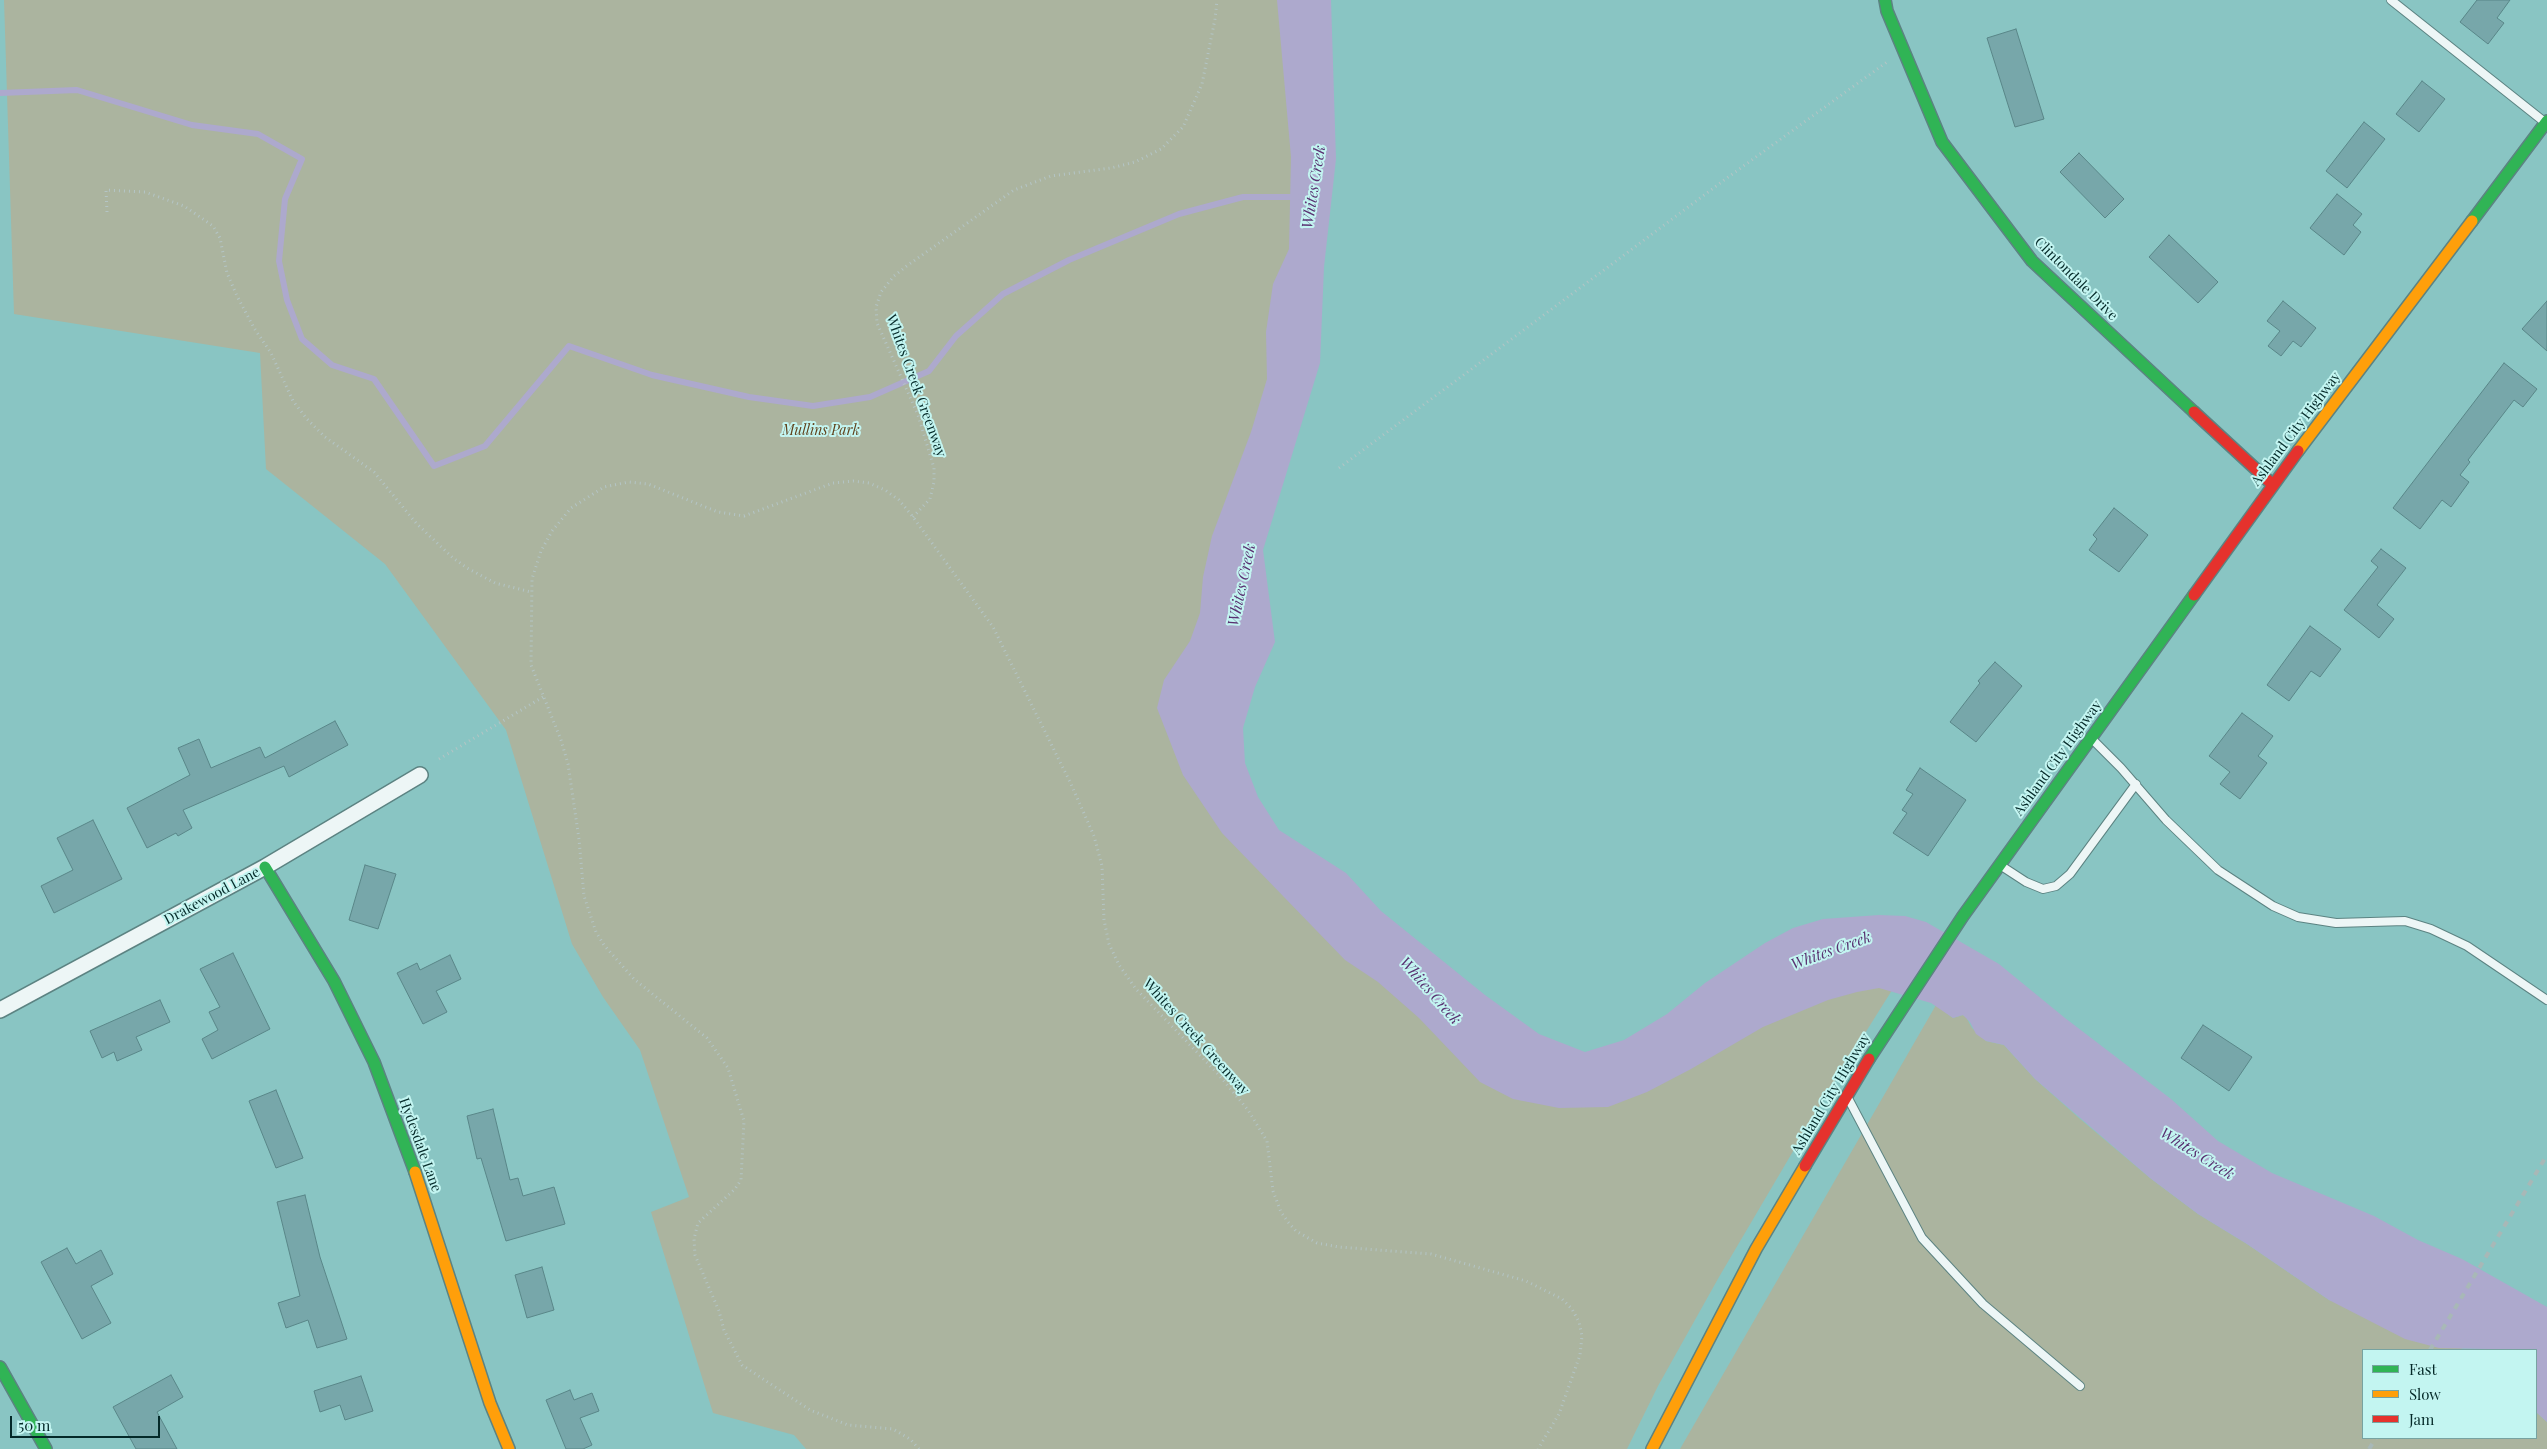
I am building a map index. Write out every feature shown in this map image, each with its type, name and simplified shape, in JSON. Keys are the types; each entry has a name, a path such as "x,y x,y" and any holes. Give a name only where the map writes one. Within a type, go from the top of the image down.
{"main road":[{"name":"Clintondale Drive","path":"1885,0 1903,50 1942,142 2032,261 2273,485"},
{"name":"Ashland City Highway","path":"1652,1449 1756,1249 1880,1040 1963,916 2273,485 2546,122"},
{"name":"Hydesdale Lane","path":"265,867 334,981 374,1062 412,1163 490,1403 509,1449"},
{"path":"0,1367 46,1449"}],"street":[{"name":"Drakewood Lane","path":"0,1010 265,867 420,774"}],"lane":[{"path":"2391,0 2546,122"},
{"path":"2091,738 2136,784 2166,820 2218,870 2273,906 2298,917 2336,923 2405,920 2431,929 2467,946 2547,1000"},
{"path":"2000,865 2026,882 2043,888 2056,886 2070,874 2136,784"},
{"path":"1847,1096 1922,1238 1983,1304 2080,1386"}],"path":[{"name":"Whites Creek Greenway","path":"913,516 930,499 934,482 934,468 918,415 877,323 876,307 881,292 894,276 908,265 1014,190 1051,176 1112,168 1135,162 1161,149 1183,128 1202,84 1207,68 1217,0"},
{"path":"1339,468 1727,178 1903,50"},
{"path":"107,212 106,190 145,192 184,206 213,226 220,238 227,273 237,296 254,328 271,353 293,401 307,419 325,437 374,472 416,522 453,558 495,583 531,592"},
{"name":"Whites Creek Greenway","path":"919,1449 910,1439 893,1430 848,1425 810,1410 751,1373 742,1365 734,1353 695,1255 694,1239 698,1223 735,1189 740,1180 744,1121 728,1068 707,1038 634,979 604,945 596,932 584,896 580,839 568,764 532,665 532,579 541,551 552,531 577,504 594,492 614,484 629,482 648,484 718,512 744,516 833,484 853,481 885,490 899,500 913,516 993,627 1071,784 1094,836 1102,866 1104,920 1109,944 1119,965 1136,989 1219,1075 1248,1110 1267,1141 1274,1191 1281,1212 1288,1222 1296,1231 1317,1243 1339,1247 1431,1254 1526,1281 1562,1299 1572,1310 1579,1322 1582,1336 1580,1355 1559,1414 1538,1449"},
{"path":"439,759 543,696"}],"green space":[{"name":"Mullins Park","path":"4,0 1302,0 1299,229 1275,399 1218,614 1235,816 1613,1095 1809,984 1894,987 1825,1097 1719,1277 1658,1386 1627,1449 806,1449 794,1435 713,1413 651,1212 689,1197 640,1050 603,997 572,944 506,730 385,564 266,469 260,353 14,314"},
{"path":"1936,1005 1953,1018 1963,1015 1966,1017 1972,1028 1986,1041 2004,1045 2035,1079 2150,1178 2198,1214 2247,1244 2329,1300 2463,1349 2362,1349 2362,1439 2537,1439 2537,1413 2547,1422 2547,1449 1680,1449"}],"water":[{"name":"Whites Creek","path":"1277,0 1331,0 1336,159 1324,267 1320,363 1263,550 1275,642 1255,687 1243,728 1245,763 1258,797 1279,830 1346,873 1381,911 1485,995 1539,1034 1585,1052 1624,1040 1667,1014 1705,983 1765,943 1793,928 1823,919 1879,915 1905,916 1926,922 1999,964 2065,1018 2171,1099 2218,1141 2272,1173 2374,1216 2418,1240 2462,1259 2547,1307 2547,1422 2537,1413 2537,1349 2439,1348 2405,1339 2329,1300 2247,1244 2198,1214 2150,1178 2035,1079 2004,1045 1986,1041 1976,1034 1970,1022 1963,1015 1953,1018 1931,1003 1879,988 1857,992 1828,1000 1763,1027 1647,1092 1608,1107 1559,1108 1513,1099 1480,1082 1419,1018 1378,982 1345,960 1222,833 1183,775 1157,708 1164,680 1190,641 1200,613 1203,577 1212,536 1251,432 1267,379 1266,332 1273,284 1289,249 1291,157"}],"building":[{"path":"2477,0 2510,0 2497,18 2504,23 2488,44 2460,22"},
{"path":"2016,29 2044,119 2015,127 1987,38"},
{"path":"2422,81 2445,99 2419,132 2396,114"},
{"path":"2364,122 2385,139 2347,188 2326,171"},
{"path":"2079,153 2124,199 2105,218 2060,172"},
{"path":"2337,194 2362,214 2353,225 2361,232 2344,255 2310,228"},
{"path":"2169,235 2218,282 2198,303 2149,257"},
{"path":"2283,301 2316,328 2301,347 2293,341 2281,356 2268,346 2280,331 2267,321"},
{"path":"2547,301 2547,351 2522,329"},
{"path":"2504,363 2537,389 2523,407 2514,400 2468,460 2470,462 2460,475 2469,482 2451,507 2442,500 2420,529 2393,508"},
{"path":"2114,508 2148,535 2119,572 2089,550 2097,539 2093,535"},
{"path":"2381,549 2406,568 2377,605 2394,619 2379,638 2344,610 2378,567 2371,561"},
{"path":"2310,626 2341,649 2320,677 2311,671 2289,701 2267,685"},
{"path":"1995,662 2022,686 1976,742 1950,722 1980,683 1978,681"},
{"path":"2242,713 2273,736 2258,756 2267,763 2240,799 2220,784 2230,772 2209,756"},
{"path":"335,721 348,745 289,777 284,766 183,810 192,828 178,836 176,833 147,848 127,808 190,775 178,748 199,739 211,768 260,747 265,758"},
{"path":"1920,768 1966,800 1928,856 1893,833 1907,813 1902,810 1913,794 1906,790"},
{"path":"93,820 122,879 54,913 41,886 73,870 57,838"},
{"path":"365,865 396,874 378,929 349,920"},
{"path":"233,953 270,1029 212,1059 202,1039 218,1030 209,1012 220,1007 200,969"},
{"path":"450,955 461,979 436,991 447,1012 423,1024 397,973 417,963 420,970"},
{"path":"160,1000 170,1022 136,1037 142,1050 117,1061 114,1052 102,1058 90,1031"},
{"path":"2203,1025 2252,1057 2229,1091 2181,1058"},
{"path":"276,1090 303,1158 276,1168 249,1101"},
{"path":"493,1109 510,1180 518,1178 523,1196 554,1187 565,1224 506,1241 481,1158 477,1159 467,1116"},
{"path":"305,1195 320,1257 347,1339 317,1348 308,1320 286,1328 278,1303 300,1296 277,1202"},
{"path":"67,1248 76,1264 101,1250 113,1274 91,1286 111,1323 82,1339 41,1262"},
{"path":"542,1267 554,1310 527,1318 515,1275"},
{"path":"171,1375 183,1397 157,1412 177,1449 136,1449 113,1407"},
{"path":"361,1376 373,1411 345,1420 340,1405 320,1412 314,1391"},
{"path":"570,1390 574,1400 592,1393 599,1411 580,1418 592,1445 583,1449 566,1449 546,1400"}],"waterway":[{"name":"Whites Creek","path":"0,93 77,90 192,125 258,134 302,159 285,199 279,261 287,300 302,339 332,365 374,379 434,466 485,446 569,346 652,375 749,397 813,406 870,397 929,371 956,336 1003,294 1069,260 1179,214 1243,197 1298,197"}],"railway":[{"path":"2431,1349 2547,1155"},
{"path":"2369,1449 2375,1439"}],"traffic: fast":[{"path":"1885,0 1887,11 1942,142 2032,261 2194,412"},
{"path":"2472,221 2547,121"},
{"path":"1869,1059 1963,916 2194,595"},
{"path":"265,867 334,981 374,1062 415,1172"},
{"path":"0,1367 46,1449"}],"traffic: slow":[{"path":"2298,451 2472,221"},
{"path":"1652,1449 1756,1249 1805,1166"},
{"path":"415,1172 490,1403 509,1449"}],"traffic: jam":[{"path":"2194,412 2273,485"},
{"path":"2194,595 2298,451"},
{"path":"1805,1166 1869,1059"}]}
